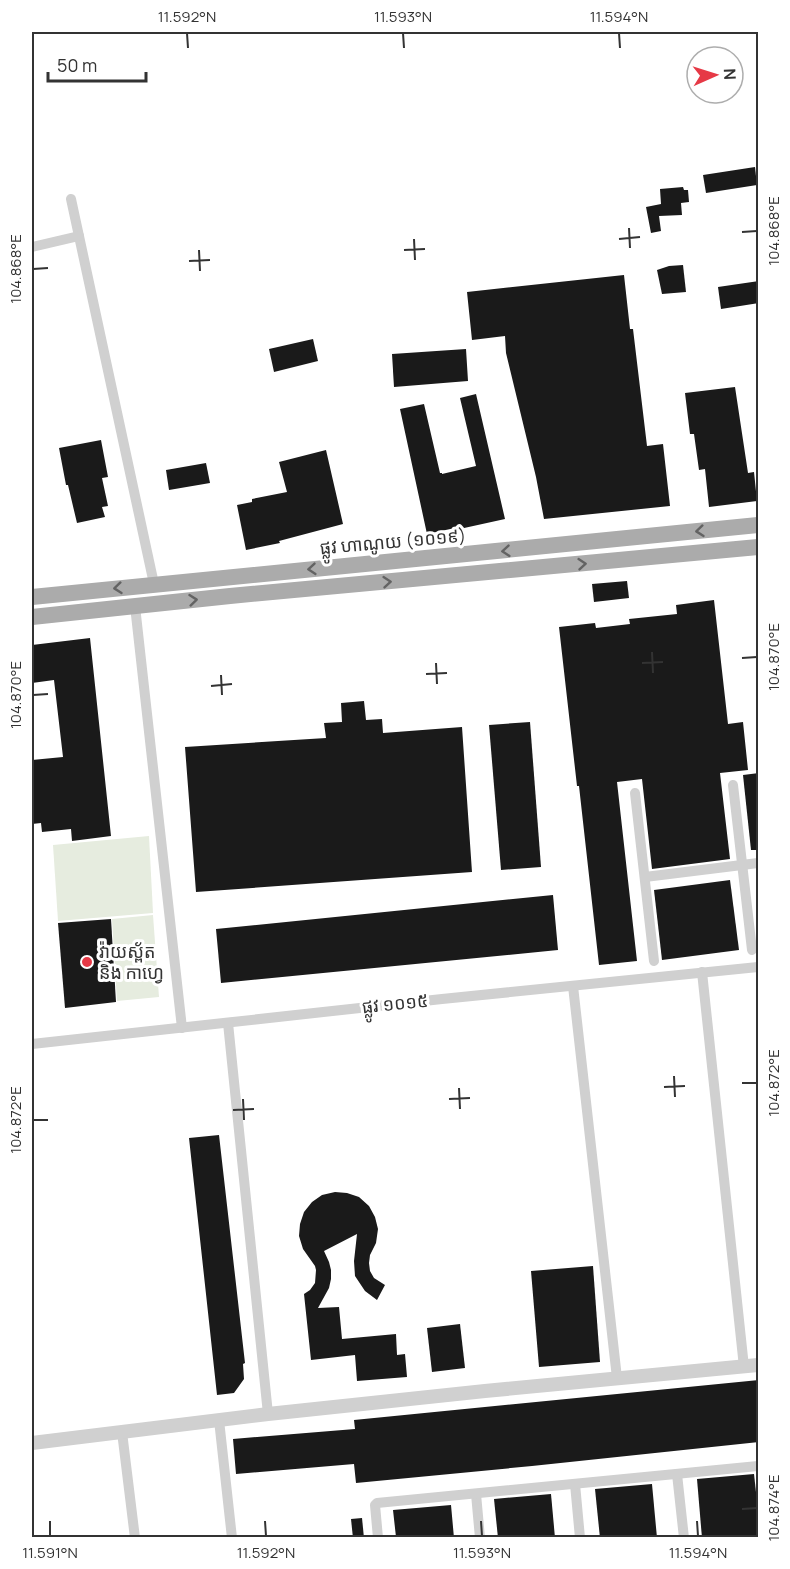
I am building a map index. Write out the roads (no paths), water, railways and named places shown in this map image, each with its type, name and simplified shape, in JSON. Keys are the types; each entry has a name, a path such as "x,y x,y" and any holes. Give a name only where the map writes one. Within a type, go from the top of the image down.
{"main road":[{"name":"ផ្លូវ ហាណូយ (១០១៩)","path":"32,597 759,525"},
{"path":"32,616 759,547"}],"street":[{"path":"71,199 154,584"},
{"path":"32,247 79,236"},
{"path":"135,606 182,1028"},
{"path":"734,785 752,950"},
{"path":"635,793 654,961"},
{"path":"645,877 759,863"},
{"name":"ផ្លូវ ១០១៥","path":"32,1044 759,966"},
{"path":"702,972 744,1367"},
{"path":"573,986 617,1378"},
{"path":"228,1023 268,1414"},
{"path":"32,1443 268,1414 759,1365"},
{"path":"219,1420 232,1538"},
{"path":"122,1432 135,1538"},
{"path":"378,1538 375,1505 377,1503 759,1466"},
{"path":"677,1474 684,1538"},
{"path":"574,1484 580,1538"},
{"path":"476,1494 480,1538"}],"place":[{"name":"វ៉ាយស្ព័ត និង កាហ្វេ","path":"87,962"}]}
